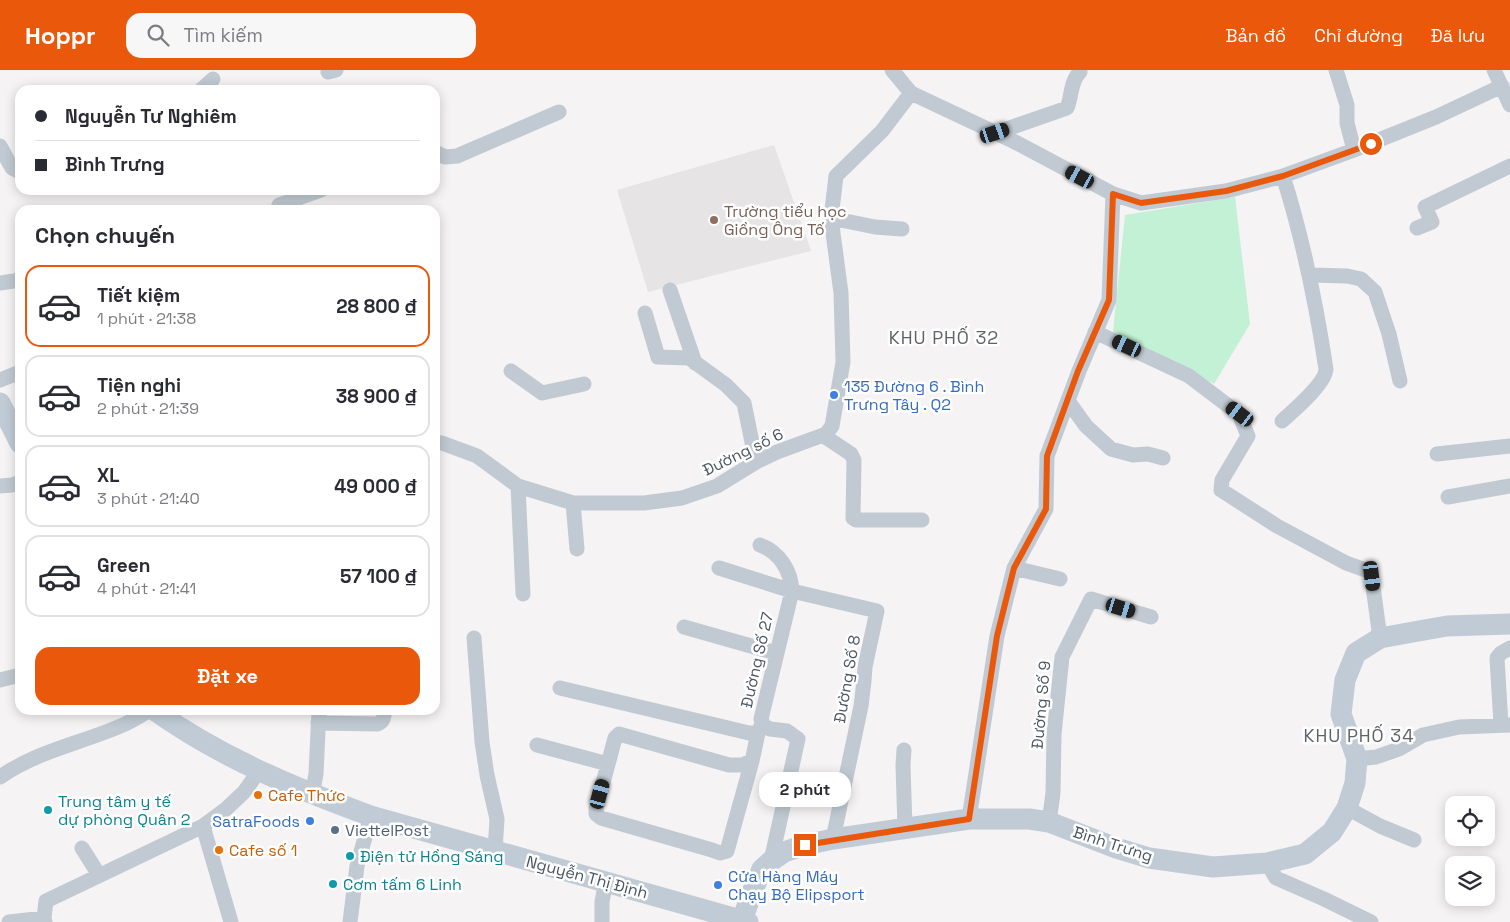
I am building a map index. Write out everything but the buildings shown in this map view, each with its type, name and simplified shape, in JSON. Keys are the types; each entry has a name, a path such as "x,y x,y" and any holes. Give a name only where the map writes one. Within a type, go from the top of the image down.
{"street":[{"path":"892,70 911,93 995,133 1113,194 1141,203 1226,191 1283,176 1436,117 1502,86"},
{"path":"1336,70 1347,105 1347,123 1354,150"},
{"path":"1494,70 1510,105"},
{"path":"995,133 1067,108 1075,79 1080,72"},
{"path":"207,85 214,79"},
{"path":"911,93 882,131 836,176 831,218 842,293 843,362 832,426 826,434 827,438 851,454 854,460 853,518 856,520 922,520"},
{"path":"440,154 445,157 457,156 559,112"},
{"path":"0,146 12,168 15,170"},
{"path":"1417,228 1432,222 1425,207 1510,166"},
{"path":"1282,421 1308,396 1326,374 1322,339 1310,275 1296,217 1283,176"},
{"path":"969,819 997,636 1014,568 1046,509 1047,456 1109,300 1113,194"},
{"path":"279,205 307,195"},
{"path":"831,218 875,227 902,229"},
{"path":"1310,275 1347,276 1361,279 1376,292 1389,334 1400,381"},
{"path":"0,283 15,281"},
{"path":"670,290 695,363"},
{"path":"645,313 658,357 689,358 726,385 744,403 756,462"},
{"path":"1095,332 1189,376 1240,414 1248,436 1222,480 1221,490 1277,526 1346,563 1371,572 1380,638 1447,626 1510,624"},
{"path":"511,371 542,393 584,384"},
{"path":"0,380 15,374"},
{"path":"1068,400 1086,426 1111,449 1133,456 1148,454 1163,458"},
{"path":"0,403 15,433"},
{"name":"Đường số 6","path":"440,443 478,456 518,486 573,503 644,503 682,498 717,486 776,452 826,434"},
{"path":"1437,454 1510,446"},
{"path":"0,486 15,484"},
{"path":"518,486 523,594"},
{"path":"1448,497 1510,486"},
{"path":"573,503 577,549"},
{"path":"719,568 792,590 791,582 782,562 774,551 760,545"},
{"path":"1014,568 1060,579"},
{"name":"Đường Số 27","path":"771,861 798,739 787,731 770,729 764,726 760,728 792,590"},
{"name":"Đường Số 8","path":"792,590 877,610 865,667 861,706 833,840"},
{"name":"Đường Số 9","path":"1049,822 1053,793 1054,734 1062,657 1091,599 1151,617"},
{"path":"684,627 776,653"},
{"path":"474,638 482,742 496,819 495,851"},
{"name":"Bình Trưng","path":"745,921 753,890 762,869 784,852 805,845 833,840 969,819 1049,822 1116,848 1149,858 1213,866 1267,863 1305,854 1332,832 1346,808 1355,784 1358,759 1340,714 1345,680 1356,653 1380,638"},
{"path":"1358,759 1399,749 1423,735 1460,727 1505,725 1497,658 1501,653 1510,648"},
{"path":"0,680 15,676"},
{"path":"560,688 722,727 760,728 752,761 727,851 720,852 601,818 596,814 596,809 615,738 619,734 729,765 742,765 752,761"},
{"path":"0,777 8,771 38,757 123,725 141,715"},
{"name":"Nguyễn Thị Định","path":"161,715 220,752 259,771 370,816 745,921"},
{"path":"312,794 316,774 319,716 378,724 383,720 384,715"},
{"path":"538,746 608,764"},
{"path":"904,750 905,829"},
{"path":"10,922 44,920 46,901 203,826 226,809 244,792 259,771"},
{"path":"1346,808 1380,826 1414,840"},
{"path":"350,922 357,866 370,816"},
{"path":"203,826 231,922"},
{"path":"82,848 99,875"},
{"path":"1267,863 1276,878 1371,922"},
{"path":"602,922 602,902 606,881"}],"shaded area":[{"name":"Trường tiểu học Giồng Ông Tố","path":"774,145 811,251 648,292 617,190"}],"green space":[{"path":"1235,197 1250,324 1214,384 1113,332 1125,215"}],"place":[{"name":"Trường tiểu học Giồng Ông Tố","path":"714,220"},
{"name":"135 Đường 6 . Bình Trưng Tây . Q2","path":"834,395"},
{"name":"Cafe Thức","path":"258,795"},
{"name":"Trung tâm y tế dự phòng Quân 2","path":"48,810"},
{"name":"SatraFoods","path":"310,821"},
{"name":"ViettelPost","path":"335,830"},
{"name":"Cafe số 1","path":"219,850"},
{"name":"Điện tử Hồng Sáng","path":"350,856"},
{"name":"Cơm tấm 6 Linh","path":"333,884"},
{"name":"Cửa Hàng Máy Chạy Bộ Elipsport","path":"718,885"}],"district":[{"name":"KHU PHỐ 32","path":"944,337"},
{"name":"KHU PHỐ 34","path":"1359,735"}],"route":[{"path":"805,845 969,819 997,636 1014,568 1046,509 1047,456 1078,371 1109,300 1113,194 1141,203 1226,191 1283,176 1371,144"}]}
